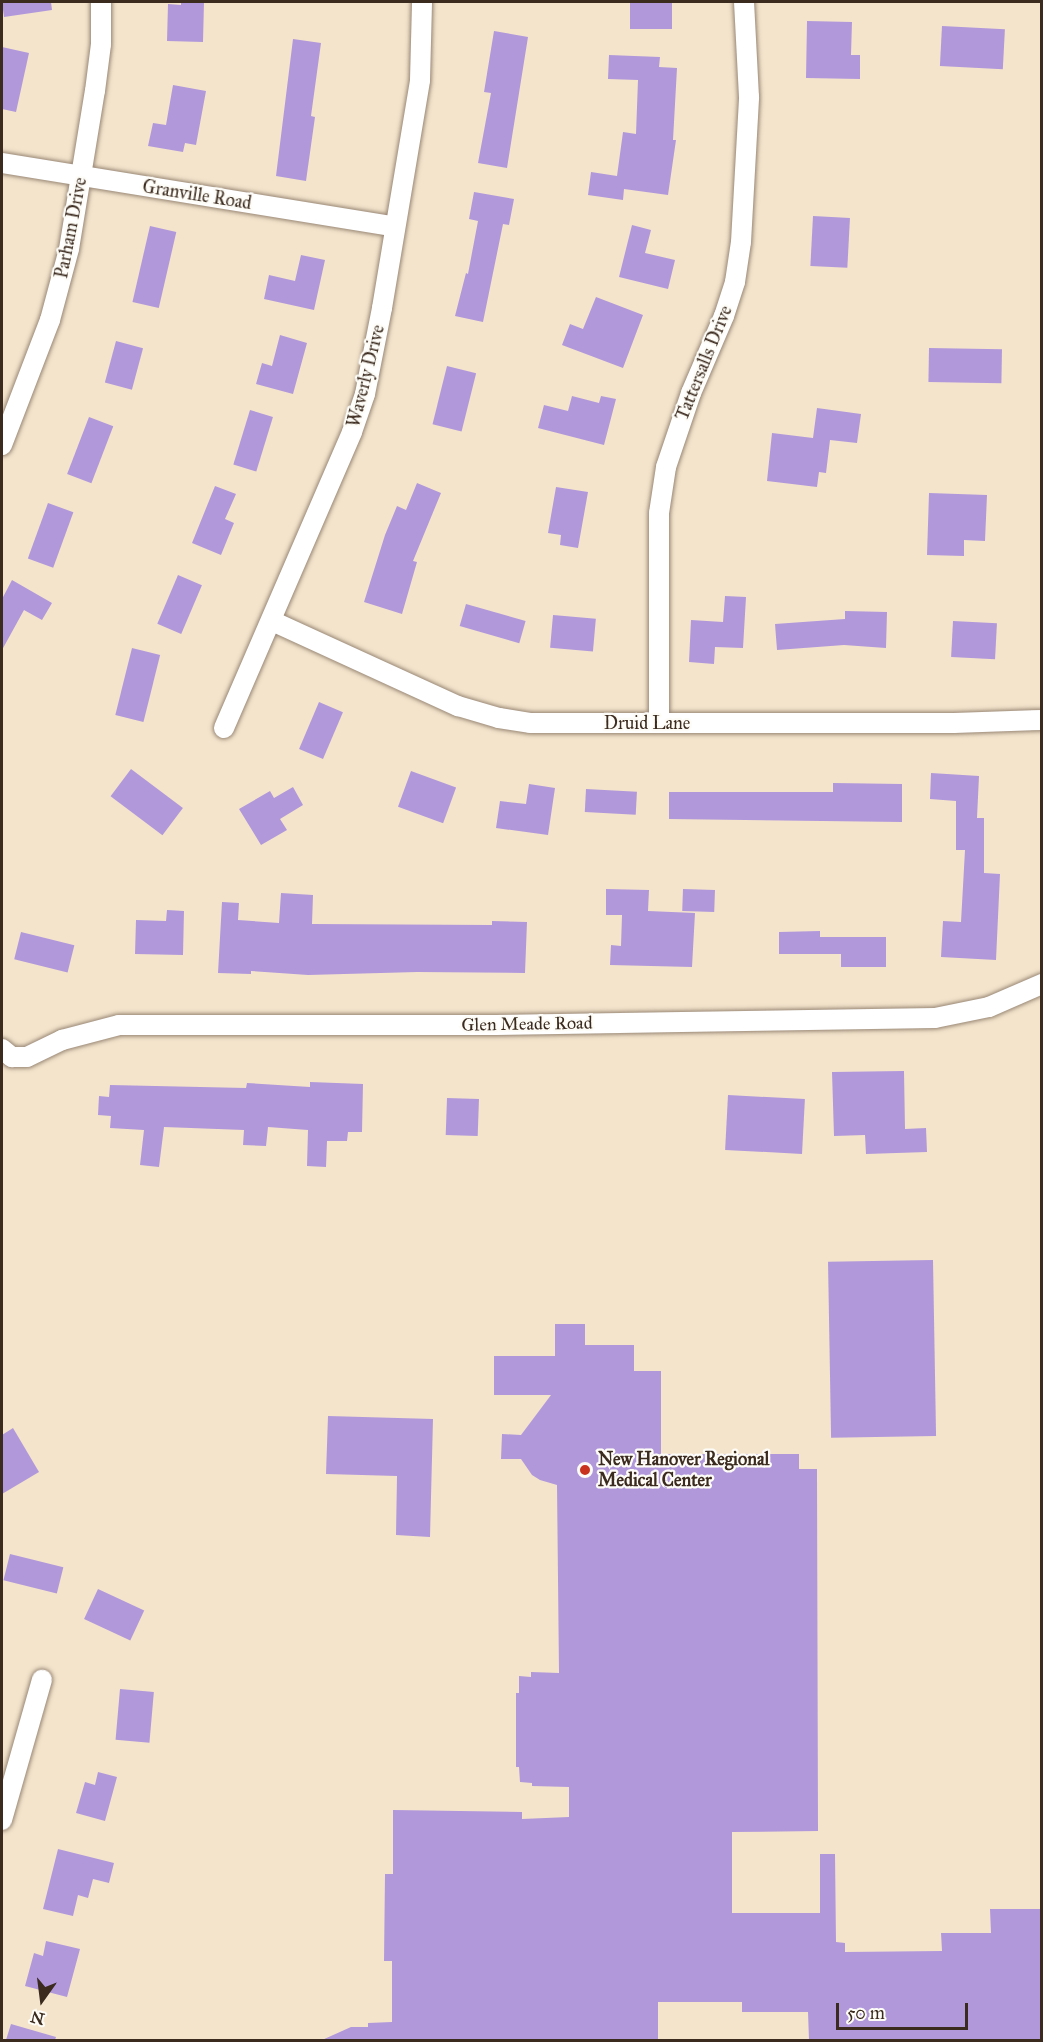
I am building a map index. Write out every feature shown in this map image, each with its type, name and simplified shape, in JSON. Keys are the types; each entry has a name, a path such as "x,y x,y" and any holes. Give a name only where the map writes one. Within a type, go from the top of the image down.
{"street":[{"name":"Parham Drive","path":"2,445 50,320 69,249 101,44 101,2"},
{"name":"Waverly Drive","path":"224,728 352,432 365,394 382,308 393,226 420,80 422,2"},
{"name":"Tattersalls Drive","path":"659,723 659,513 666,467 684,412 724,316 735,282 741,242 749,97 744,2"},
{"name":"Granville Road","path":"2,163 393,226"},
{"name":"Druid Lane","path":"272,621 458,706 499,718 530,723 954,723 1041,720"},
{"name":"Glen Meade Road","path":"7,1053 27,1057 62,1040 119,1025 496,1025 935,1018 989,1007 1041,984"},
{"path":"2,1820 42,1680"}],"building":[{"path":"2,2 51,2 52,10 4,17"},
{"path":"181,2 204,2 203,42 167,41 168,4 181,5"},
{"path":"630,2 672,2 672,29 630,29"},
{"path":"807,21 852,22 851,55 860,55 860,79 806,78"},
{"path":"942,26 1005,29 1003,69 940,66"},
{"path":"494,31 528,37 507,168 478,163 491,93 484,92"},
{"path":"293,39 321,43 311,116 315,117 306,181 276,176"},
{"path":"2,47 29,53 16,112 2,109"},
{"path":"609,55 660,57 659,67 677,68 673,140 676,140 668,195 624,189 623,200 588,195 591,172 617,176 623,132 636,134 638,80 608,79"},
{"path":"173,85 206,91 196,145 185,143 183,152 148,146 153,123 166,125"},
{"path":"474,192 514,199 509,225 503,224 483,322 455,316 466,273 468,274 478,221 469,219"},
{"path":"813,216 850,218 847,268 810,266"},
{"path":"632,225 651,230 645,253 675,260 668,289 619,277"},
{"path":"150,226 176,232 159,308 132,302"},
{"path":"301,255 325,260 314,310 264,299 269,275 295,281"},
{"path":"596,297 643,315 623,368 562,345 570,324 583,329"},
{"path":"280,335 307,343 293,394 256,384 262,363 272,366"},
{"path":"116,341 143,348 132,390 105,383"},
{"path":"929,348 1002,349 1001,383 928,382"},
{"path":"447,366 476,373 462,431 432,424"},
{"path":"572,396 599,403 601,396 616,399 604,445 538,428 544,405 568,411"},
{"path":"817,408 861,414 857,443 830,440 826,473 819,472 817,487 767,481 772,433 813,438"},
{"path":"250,410 273,417 256,472 233,465"},
{"path":"89,417 113,426 91,483 67,474"},
{"path":"417,483 441,493 413,561 417,562 402,614 364,602 385,535 397,506 406,510"},
{"path":"215,486 236,494 225,519 234,523 221,555 192,543"},
{"path":"556,487 588,492 578,548 560,545 561,535 548,533"},
{"path":"929,493 987,495 985,541 964,540 964,556 927,555"},
{"path":"48,503 73,512 53,568 28,558"},
{"path":"178,575 202,585 181,634 157,624"},
{"path":"12,580 52,603 42,620 24,610 2,650 2,599"},
{"path":"725,596 746,597 743,648 715,647 714,664 689,662 691,620 723,622"},
{"path":"466,604 526,621 519,643 460,626"},
{"path":"845,611 887,612 886,648 844,645 777,650 775,624 845,619"},
{"path":"553,615 596,619 593,652 550,648"},
{"path":"953,621 997,623 995,659 951,657"},
{"path":"132,648 160,655 143,722 115,715"},
{"path":"319,702 343,712 323,759 299,749"},
{"path":"131,769 183,808 162,835 111,796"},
{"path":"411,771 456,787 443,823 398,807"},
{"path":"931,773 979,776 977,818 984,818 984,873 1000,874 996,960 941,957 943,921 961,922 965,850 956,850 956,801 930,799"},
{"path":"833,783 902,784 902,822 669,819 669,792 833,792"},
{"path":"529,784 555,788 548,835 496,828 500,801 526,804"},
{"path":"293,787 303,805 280,819 287,830 261,845 239,809 270,791 274,798"},
{"path":"586,789 637,792 636,815 585,812"},
{"path":"606,889 649,890 648,911 695,913 692,967 610,965 611,945 621,946 622,915 606,915"},
{"path":"683,889 715,890 714,912 682,911"},
{"path":"281,893 313,895 312,924 492,925 492,921 527,922 525,973 417,972 308,975 251,971 251,974 218,973 222,902 239,903 238,920 279,923"},
{"path":"167,910 184,911 183,955 135,954 136,920 166,921"},
{"path":"820,931 820,937 886,937 886,967 841,967 841,954 779,954 779,932"},
{"path":"21,932 74,945 68,972 14,959"},
{"path":"904,1071 905,1129 926,1128 927,1152 866,1154 865,1135 834,1136 832,1072"},
{"path":"310,1082 363,1084 362,1132 348,1132 347,1141 327,1141 326,1167 307,1166 308,1130 268,1127 266,1146 243,1145 244,1130 164,1127 159,1167 140,1165 144,1130 110,1128 111,1116 98,1115 99,1096 109,1097 110,1085 246,1088 247,1083 310,1087"},
{"path":"728,1095 805,1099 802,1154 725,1150"},
{"path":"447,1098 479,1099 478,1136 446,1135"},
{"path":"933,1260 936,1436 831,1438 828,1262"},
{"path":"555,1324 585,1324 585,1345 634,1345 634,1371 661,1371 661,1454 799,1454 799,1469 817,1469 818,1831 732,1832 732,1913 820,1913 820,1854 835,1854 836,1942 845,1943 845,1952 942,1951 941,1933 991,1933 990,1909 1041,1909 1041,2040 809,2040 808,2012 742,2012 742,2002 658,2002 658,2040 322,2040 351,2027 368,2027 368,2023 392,2022 392,1961 384,1961 385,1874 393,1874 393,1810 522,1812 522,1819 569,1817 569,1787 532,1786 532,1783 520,1782 519,1767 516,1767 516,1693 519,1693 519,1676 531,1677 531,1672 559,1673 557,1485 532,1475 521,1459 501,1459 502,1434 521,1435 551,1395 494,1395 494,1356 555,1356"},
{"path":"328,1416 433,1419 430,1537 396,1535 397,1476 326,1474"},
{"path":"13,1428 39,1472 2,1494 2,1435"},
{"path":"10,1554 63,1567 57,1594 3,1580"},
{"path":"98,1589 144,1611 130,1640 84,1619"},
{"path":"120,1689 154,1692 149,1743 116,1740"},
{"path":"98,1772 117,1777 105,1821 76,1813 85,1782 95,1785"},
{"path":"58,1849 114,1863 109,1883 93,1879 88,1898 78,1895 73,1916 43,1909"},
{"path":"46,1941 80,1949 67,1997 25,1986 34,1953 43,1956"},
{"path":"11,2024 56,2037 55,2040 6,2040"}],"place":[{"name":"New Hanover Regional Medical Center","path":"585,1470"}]}
